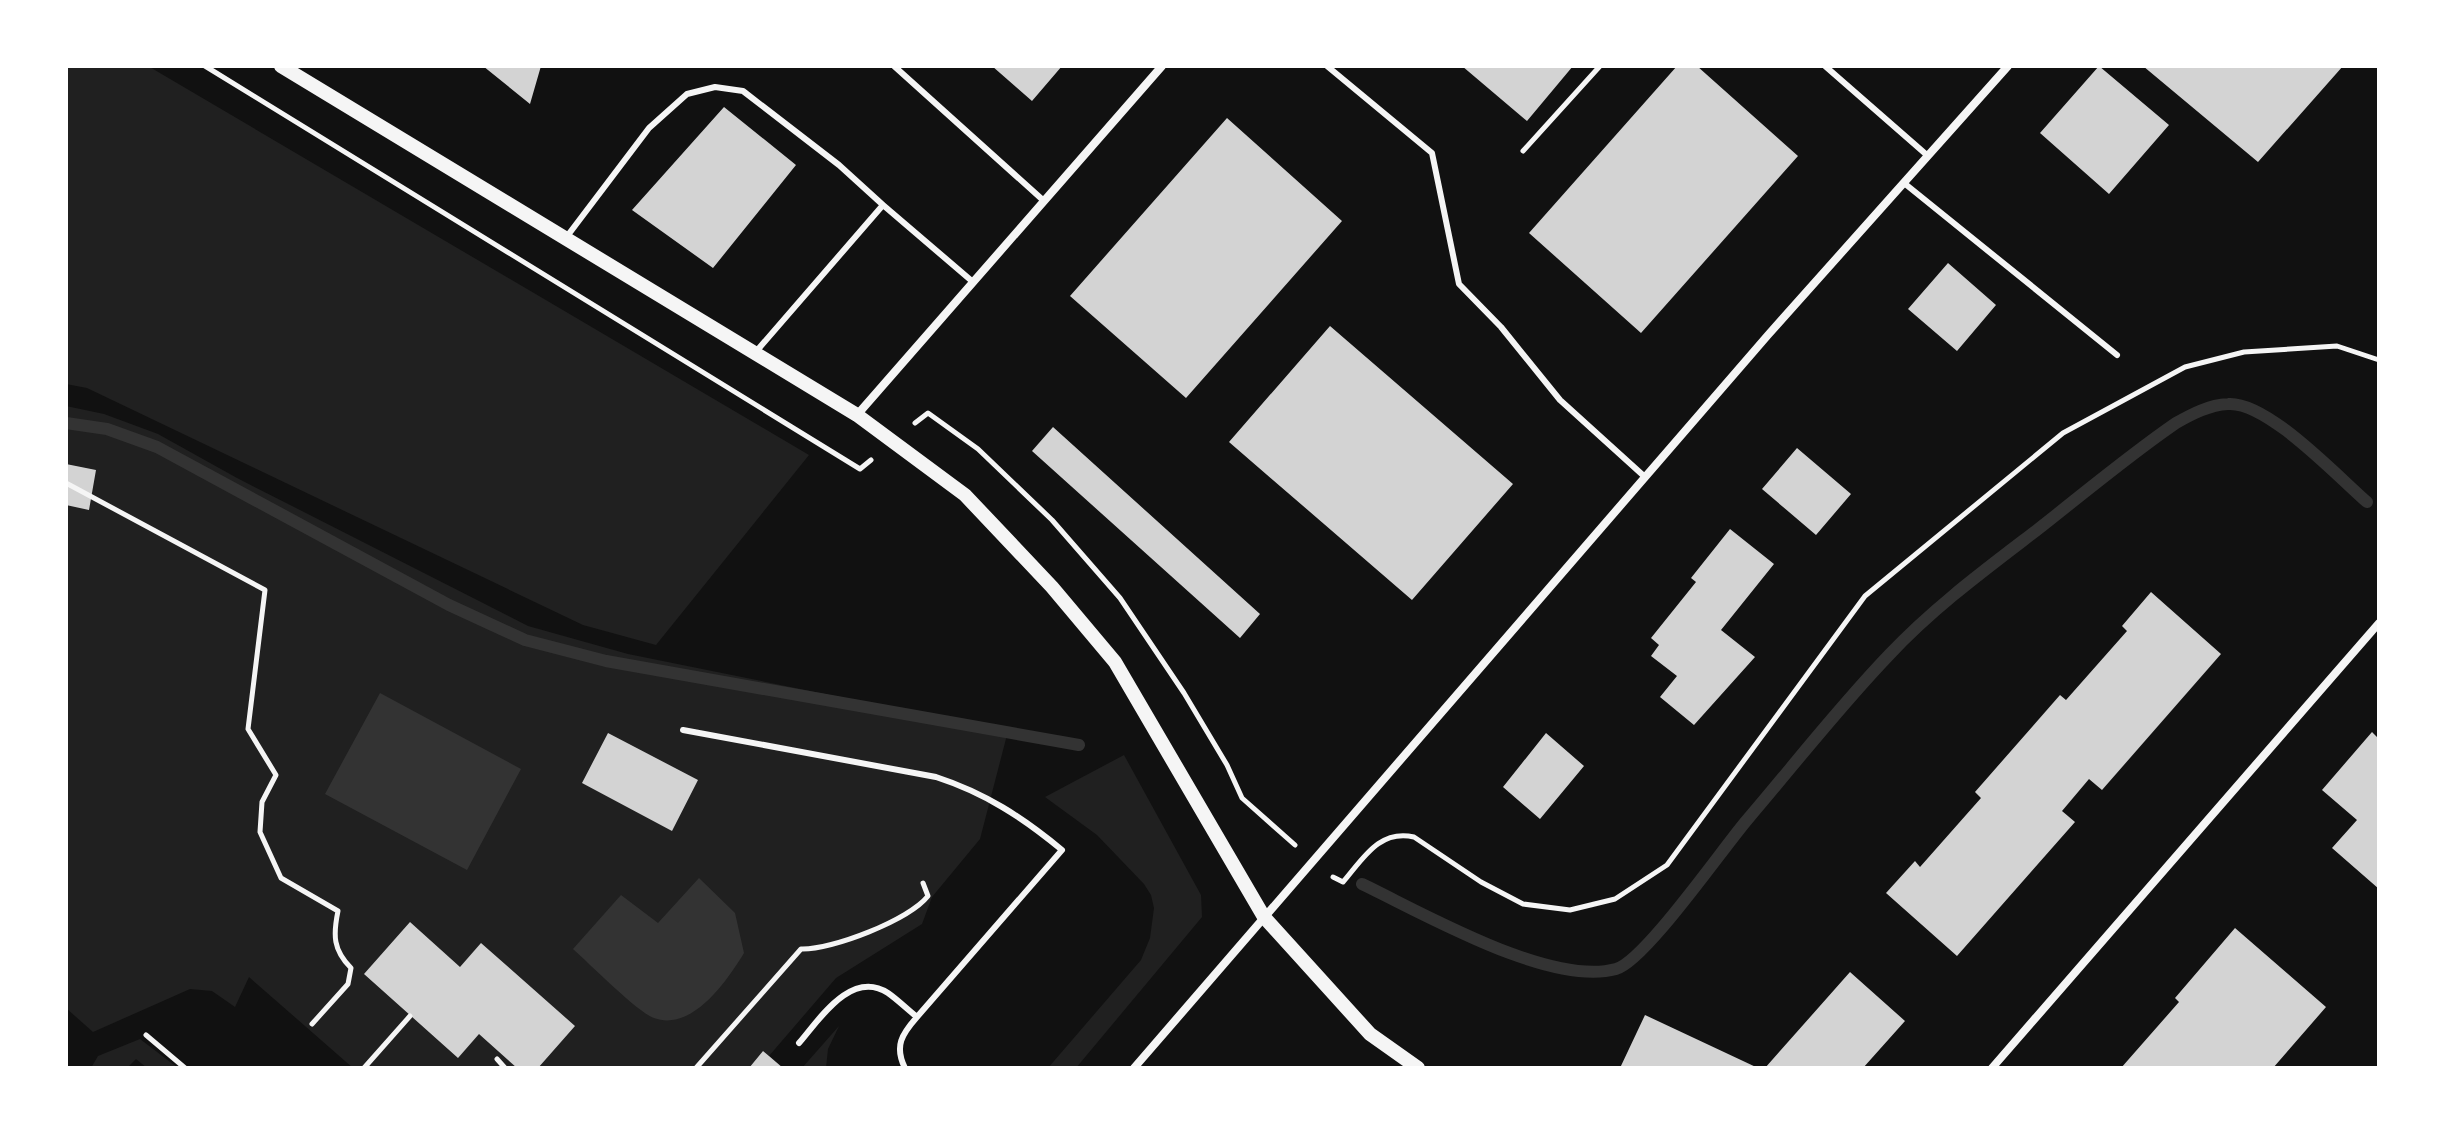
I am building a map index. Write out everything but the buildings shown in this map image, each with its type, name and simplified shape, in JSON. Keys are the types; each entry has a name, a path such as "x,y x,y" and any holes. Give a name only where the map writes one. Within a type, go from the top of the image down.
{"street":[{"path":"281,66 300,71 565,239 857,415 965,495 1052,587 1115,662 1264,917 1370,1034 1418,1068"},
{"path":"857,415 1162,66"},
{"path":"1134,1068 1645,477 2008,66"},
{"path":"1992,1068 2379,623"}],"lane":[{"path":"894,66 1044,201"},
{"path":"1327,66 1432,153 1459,284 1501,327 1560,400 1645,477"},
{"path":"1825,66 1928,156"},
{"path":"565,239 649,128 687,94 715,87 743,91 839,165 973,282"},
{"path":"1904,183 2117,355"},
{"path":"754,354 883,205"},
{"path":"683,730 911,771 949,781 975,790 1024,818 1062,850 900,1040 900,1059 905,1068"},
{"path":"799,1043 837,1000 853,989 885,991 917,1017"}],"path":[{"path":"205,66 860,469"},
{"path":"1523,151 1600,66"},
{"path":"1328,874 1343,882 1384,838 1403,835 1414,837 1523,904 1570,910 1615,899 1667,865 1865,596 2063,433 2185,367 2244,352 2337,346 2379,360"},
{"path":"66,483 265,590 248,729 276,775 262,802 260,832 281,878 338,911 333,935 339,956 351,968 348,984 312,1024"},
{"path":"696,1068 801,949 817,950 918,909 928,896 923,883"},
{"path":"364,1068 410,1016"},
{"path":"146,1035 185,1068"},
{"path":"497,1059 505,1068"}],"shaded area":[{"path":"66,66 148,66 809,455 656,645 583,625 87,388 66,384"},
{"path":"66,406 104,414 158,434 237,478 528,626 628,654 1008,731 980,839 932,897 922,924 836,978 769,1056 763,1051 749,1068 353,1068 249,977 235,1007 212,991 190,989 93,1032 66,1008"},
{"path":"380,693 521,769 467,870 325,794"},
{"path":"1124,755 1201,895 1202,917 1076,1068 1048,1068 1141,960 1150,938 1154,908 1144,884 1097,835 1045,797"},
{"path":"699,878 735,913 744,953 718,990 695,1011 682,1018 654,1018 625,997 573,949 621,895 658,923"},
{"path":"839,1026 828,1049 826,1068 802,1068"},
{"path":"140,1039 178,1068 147,1068 136,1059 127,1068 91,1068 98,1056"}],"waterway":[{"path":"1362,884 1523,958 1589,972 1616,969 1645,947 1817,736 1906,638 1979,574 2176,423 2214,406 2244,406 2262,414 2301,442 2367,502"},
{"path":"66,423 107,429 157,447 449,605 525,640 606,661 1079,745"}]}
